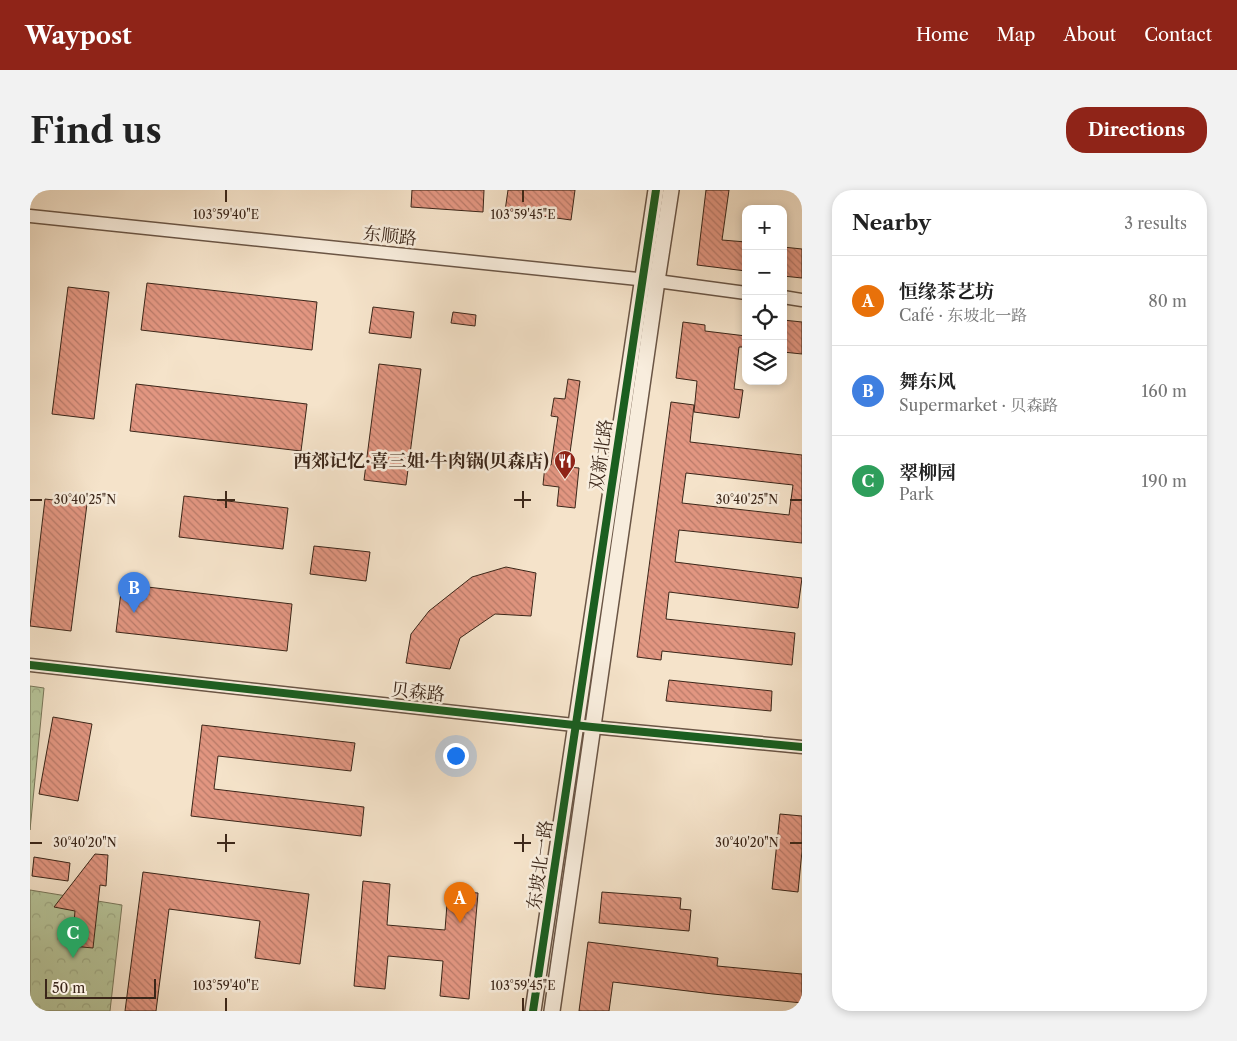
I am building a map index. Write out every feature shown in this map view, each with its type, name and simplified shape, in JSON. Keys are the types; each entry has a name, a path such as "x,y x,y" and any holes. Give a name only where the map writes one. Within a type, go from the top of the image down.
{"street":[{"name":"双新北路","path":"552,1011 592,727 649,281 656,190"},
{"name":"双新北路","path":"576,724 649,281 672,190"},
{"name":"东顺路","path":"30,216 649,281 742,293"},
{"path":"787,298 802,300"},
{"name":"贝森路","path":"30,665 592,727 802,748"},
{"name":"东坡北一路","path":"533,1011 576,724"}],"green space":[{"path":"30,686 44,688 30,830"},
{"path":"30,890 122,905 110,1011 30,1011"}],"building":[{"path":"412,190 484,190 483,212 411,207"},
{"path":"508,190 575,190 571,220 505,211"},
{"path":"706,190 729,190 722,240 742,242 742,271 697,265"},
{"path":"787,247 802,249 802,278 787,276"},
{"path":"147,283 317,302 312,350 141,330"},
{"path":"68,287 109,292 94,419 52,414"},
{"path":"373,307 414,312 411,338 369,333"},
{"path":"453,312 476,315 475,326 451,323"},
{"path":"787,320 802,322 802,354 787,352"},
{"path":"683,322 705,325 705,331 742,336 742,347 739,347 734,389 743,390 739,418 694,412 697,381 676,378"},
{"path":"379,364 421,369 406,485 364,480"},
{"path":"568,379 580,381 568,467 579,468 575,508 557,506 559,487 543,485 545,465 551,465 558,417 551,416 554,398 565,399"},
{"path":"136,384 307,404 301,451 130,431"},
{"path":"671,402 694,405 690,442 802,455 802,543 679,530 675,562 802,578 798,608 669,592 666,619 795,633 792,665 662,651 661,660 637,657","holes":["686,473 793,485 789,515 682,503"]},
{"path":"184,496 288,508 283,549 179,537"},
{"path":"45,499 87,504 71,631 30,626"},
{"path":"314,546 370,552 366,581 310,574"},
{"path":"506,567 536,573 531,616 495,614 460,638 450,669 406,663 411,634 429,611 472,577"},
{"path":"122,584 292,604 287,651 116,632"},
{"path":"669,680 772,691 771,711 666,701"},
{"path":"53,717 92,724 78,801 39,794"},
{"path":"202,725 355,743 351,771 218,756 214,789 364,807 361,836 191,816"},
{"path":"780,814 802,816 802,851 798,892 772,889"},
{"path":"95,854 108,855 106,886 100,885 93,948 72,946 75,911 54,907"},
{"path":"34,857 70,863 68,881 32,876"},
{"path":"143,872 309,894 300,964 255,958 260,921 169,909 156,1011 125,1011"},
{"path":"363,881 390,884 387,925 445,930 448,891 478,893 469,999 440,996 443,961 388,956 385,989 354,986"},
{"path":"602,892 681,898 680,909 691,910 689,931 599,923"},
{"path":"588,942 718,958 717,966 802,974 802,1003 613,982 609,1011 579,1011"}],"cycle path":[{"path":"533,1011 656,190"},
{"path":"30,665 592,727 802,747"}],"place":[{"name":"西郊记忆·喜三姐·牛肉锅(贝森店)","path":"565,480"},
{"name":"舞东风","path":"134,613"},
{"name":"恒缘茶艺坊","path":"460,923"},
{"name":"翠柳园","path":"73,958"}]}
